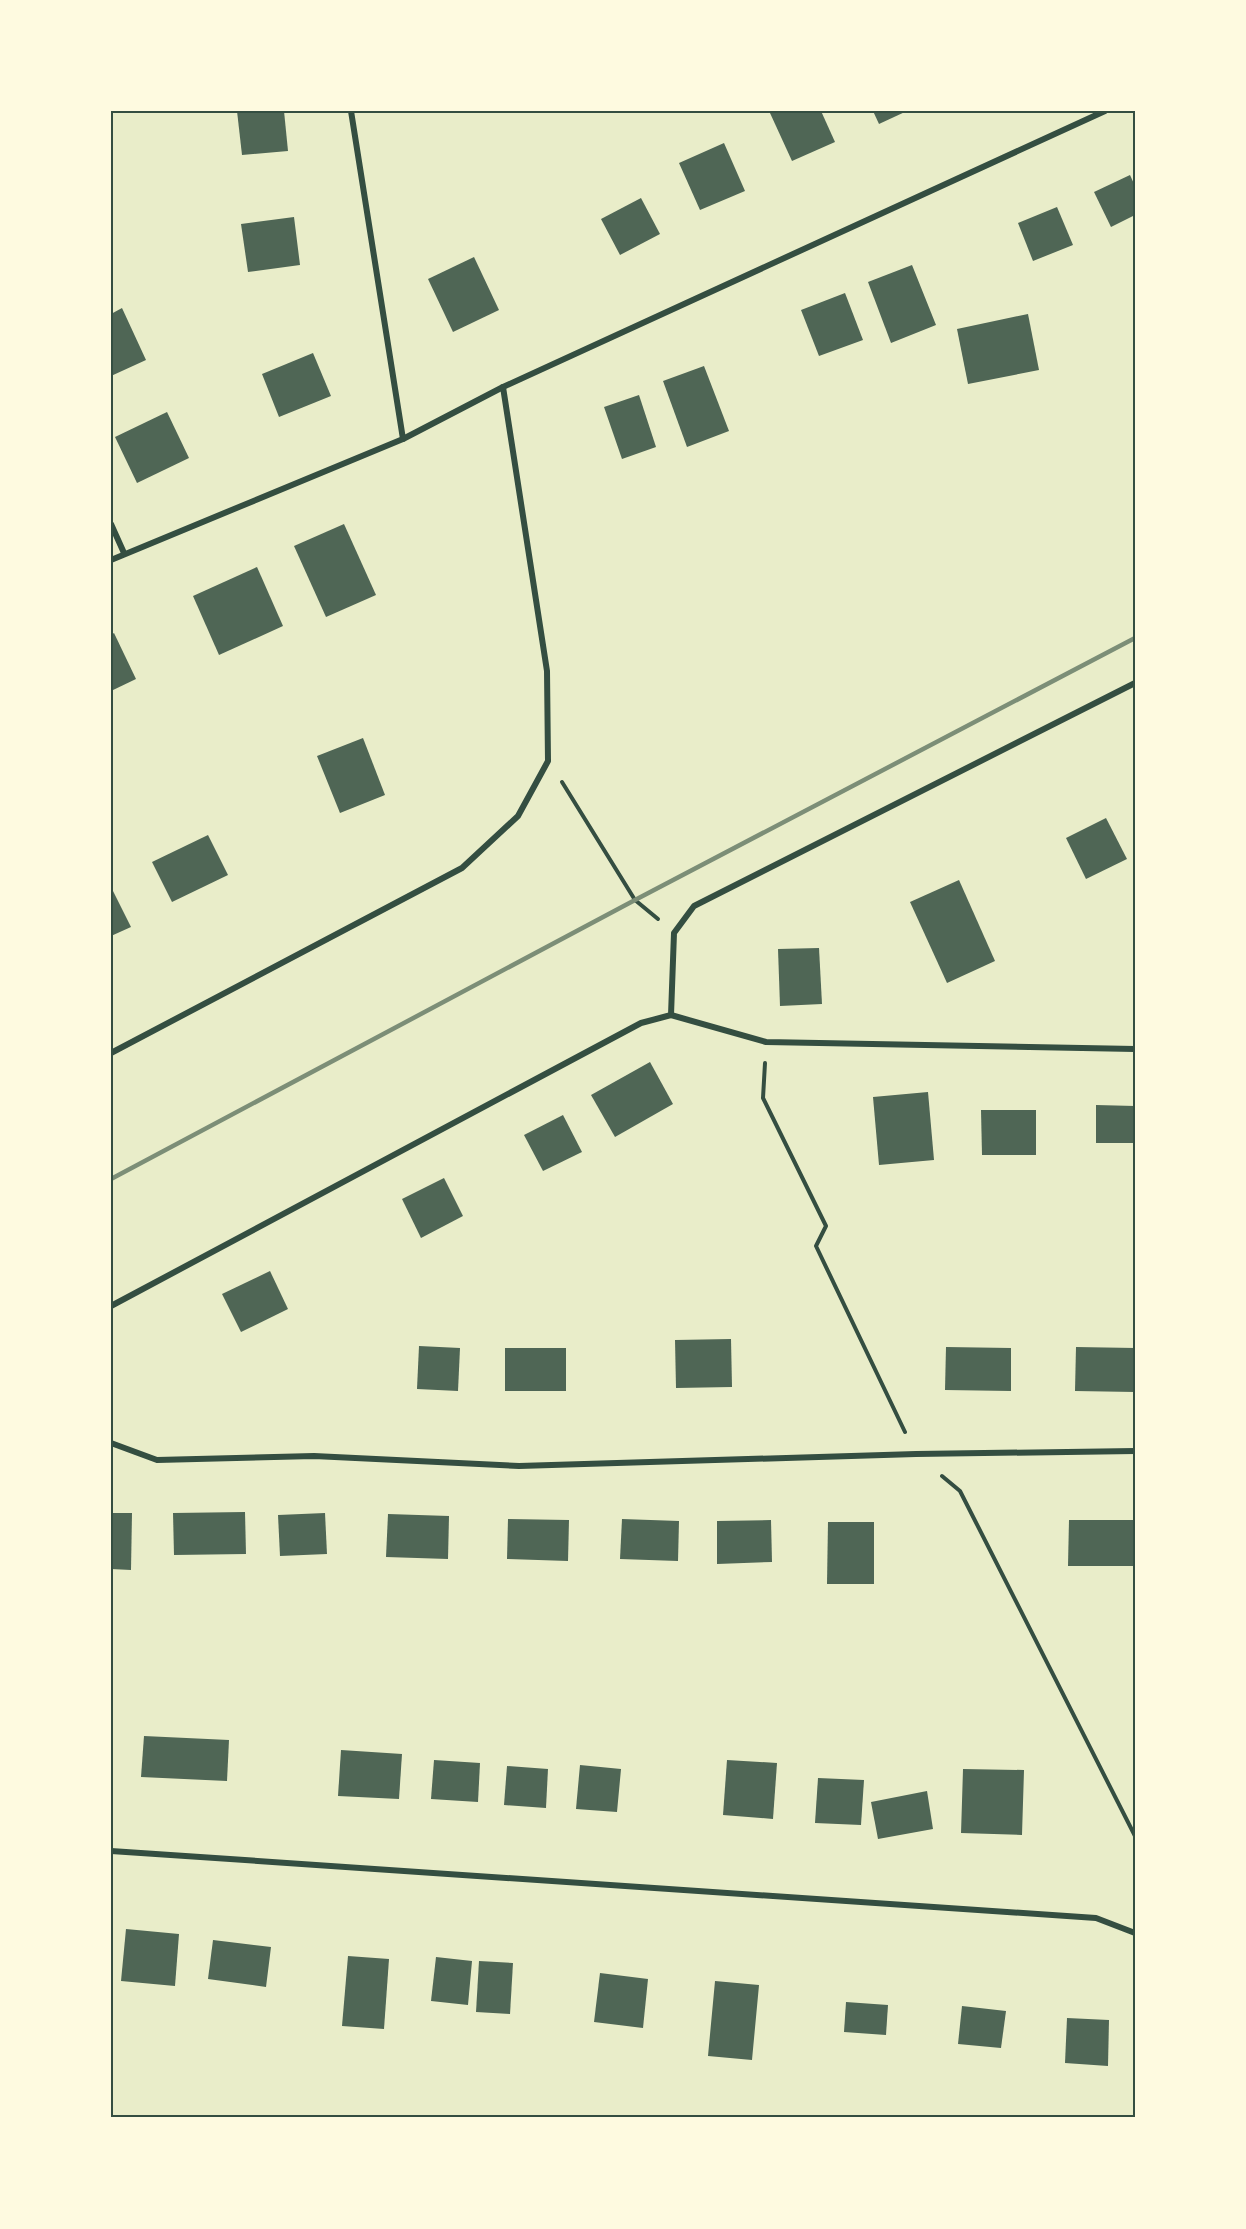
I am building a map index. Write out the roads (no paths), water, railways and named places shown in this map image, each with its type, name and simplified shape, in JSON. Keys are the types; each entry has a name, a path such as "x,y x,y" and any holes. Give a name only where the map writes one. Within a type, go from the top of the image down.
{"street":[{"path":"351,111 403,439"},
{"path":"111,560 403,439 503,387 1105,111"},
{"path":"111,1053 462,868 518,816 548,760 547,671 503,387"},
{"path":"111,524 124,553"},
{"path":"671,1015 674,933 694,906 1135,683"},
{"path":"111,1306 641,1023 671,1015 766,1042 1135,1049"},
{"path":"111,1443 157,1460 315,1456 519,1466 916,1454 1135,1451"},
{"path":"111,1851 1096,1918 1135,1933"}],"railway":[{"path":"111,1179 635,900 1135,638"}]}
